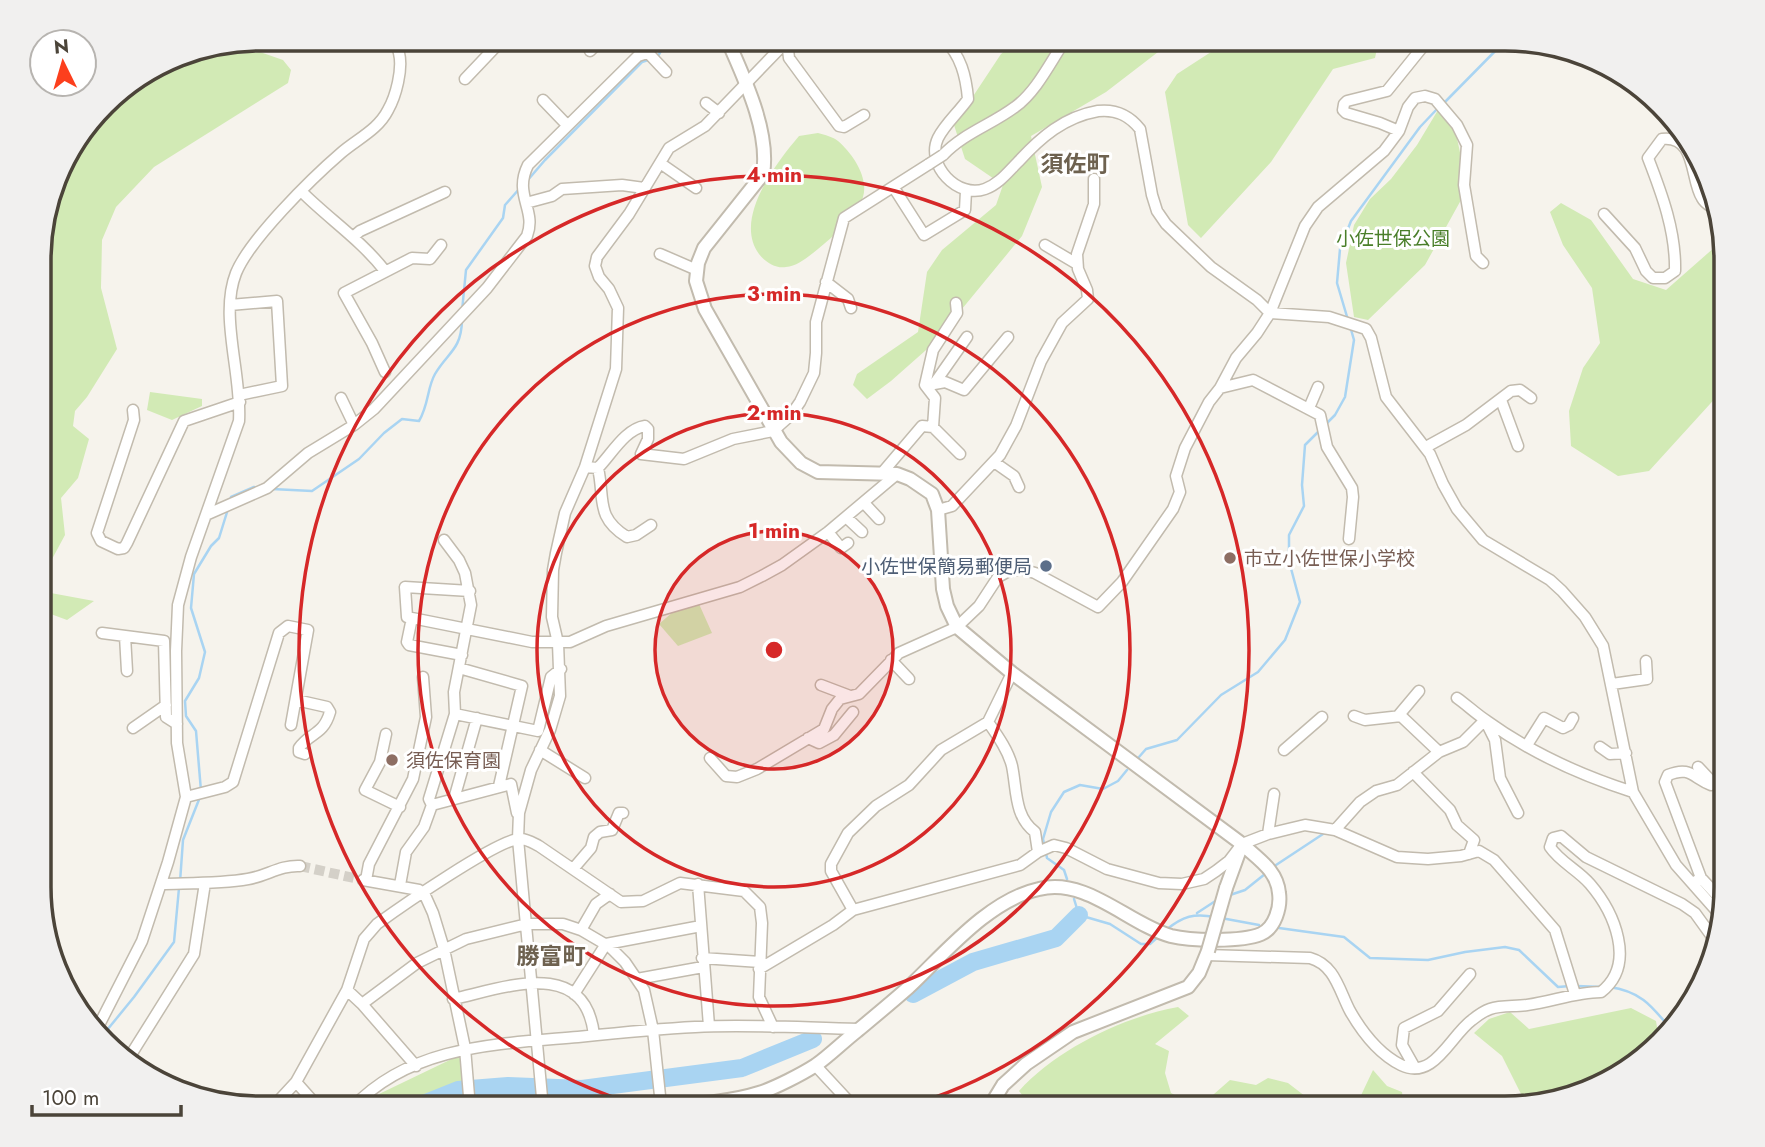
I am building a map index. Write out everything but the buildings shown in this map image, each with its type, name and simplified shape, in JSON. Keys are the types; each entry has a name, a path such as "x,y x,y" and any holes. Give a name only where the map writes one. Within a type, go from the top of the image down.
{"street":[{"path":"100,1021 142,941 186,797 177,743 178,605 191,556 239,421 230,293 247,253 302,192 342,153 372,131 388,110 398,76 399,51"},
{"path":"465,79 491,51"},
{"path":"732,51 764,143 763,174 704,248 696,281 705,309 773,430 801,463 818,471 897,474 910,479 932,494 938,510 943,589 947,606 957,627 1012,673 1242,844 1270,869 1279,886 1280,903 1275,919 1263,933 1244,938 1189,940 1162,932 1087,894 1063,887 1046,887 1023,892 963,936 879,1015 815,1065 760,1093 746,1096"},
{"path":"518,818 531,770 550,730 560,695 561,669 552,617 553,569 565,513 585,467 616,369 618,308 599,276 595,266 597,257 670,148 705,126 778,51"},
{"path":"788,51 789,58 839,126 844,127 864,116"},
{"path":"954,51 965,74 968,99 939,137 936,154 943,173 953,185 966,191 982,190 995,184 1061,123 1086,113 1107,110 1121,112 1140,129 1157,211 1166,224 1211,267 1257,300 1270,313 1329,317 1366,329 1371,338 1386,397 1426,447 1457,509 1495,550 1550,580 1585,617 1603,646 1633,792 1676,865 1714,895"},
{"path":"598,468 621,441 638,427 645,426 649,433 641,454 684,459 733,439 773,430 791,415 814,373 816,322 844,218 943,155 957,140 1017,106 1058,51"},
{"path":"1399,131 1388,125 1346,113 1343,110 1344,104 1387,92 1419,51"},
{"path":"208,514 267,488 308,453 354,425 374,409 469,306 527,236 530,228 521,186 528,165 638,56 647,53 666,72"},
{"path":"710,758 726,776 737,777 757,769 824,729 832,709 840,699 859,694 899,653 957,627 979,606 998,577 1007,572 1021,569 1046,578 1098,607 1106,600 1122,582 1173,509 1180,492 1176,476 1185,448 1236,358 1270,313 1305,226 1318,207 1384,150 1399,131 1408,107 1415,98 1425,96 1436,101 1457,125 1467,145 1464,185 1476,256 1483,263"},
{"path":"543,100 567,125"},
{"path":"705,103 719,113"},
{"path":"1604,214 1634,248 1646,271 1653,278 1665,278 1675,271 1675,257 1663,196 1647,158 1662,139 1676,140"},
{"path":"660,163 696,188"},
{"path":"1695,173 1700,196 1705,200"},
{"path":"938,510 952,506 994,462 1007,444 1041,361 1062,323 1088,299 1077,264 1077,254 1094,204 1094,178"},
{"path":"526,203 552,196 562,189 622,185 645,188"},
{"path":"894,188 924,235 965,210 966,191"},
{"path":"302,192 327,217 371,253 385,271"},
{"path":"353,237 360,231 445,192"},
{"path":"386,372 344,293 412,258 430,259 441,245"},
{"path":"1045,245 1077,264"},
{"path":"660,254 697,270"},
{"path":"826,282 848,299 851,308"},
{"path":"133,410 134,420 97,533 101,541 118,549 124,548 127,543 184,421 239,398 282,386 276,301 230,305"},
{"path":"956,303 957,313 933,350 925,384 932,387 945,382 964,390 1008,337"},
{"path":"932,387 967,337"},
{"path":"1220,388 1253,380 1320,415 1332,456 1352,488 1349,539"},
{"path":"932,387 935,398 933,427"},
{"path":"1309,408 1318,387"},
{"path":"1426,447 1466,425 1511,391 1520,390 1531,398"},
{"path":"341,397 354,425"},
{"path":"1501,400 1518,446"},
{"path":"882,473 922,426 933,427 960,454"},
{"path":"994,462 1014,476 1019,487"},
{"path":"585,467 598,468"},
{"path":"598,468 601,511 619,532 626,537 636,535 651,525"},
{"path":"470,591 405,587 407,617 532,642 570,642 606,626 740,587 782,565 828,532 897,474"},
{"path":"864,503 879,519"},
{"path":"847,518 862,532"},
{"path":"828,532 841,548 848,543"},
{"path":"400,885 406,852 424,827 432,805 429,799 455,714 454,692 471,605 470,591 459,560 444,540"},
{"path":"412,618 407,642 409,645 462,655"},
{"path":"186,797 225,788 233,782 279,633 288,626 308,630 291,725"},
{"path":"102,633 164,641 166,717 177,724"},
{"path":"125,636 127,671"},
{"path":"891,660 909,679"},
{"path":"1612,684 1647,679 1646,661"},
{"path":"459,668 522,685 499,786"},
{"path":"455,714 538,732 551,677 561,669"},
{"path":"853,910 831,871 831,864 848,833 876,806 909,785 941,750 988,722 1012,673"},
{"path":"423,677 426,717 413,779 369,864 365,880 400,885 424,893 444,949 465,1048 469,1096"},
{"path":"821,685 850,696"},
{"path":"1398,716 1419,691"},
{"path":"1457,698 1485,720 1527,745 1600,781 1633,792"},
{"path":"296,700 327,707 330,712 318,734 299,748 299,752 305,754"},
{"path":"133,728 166,705"},
{"path":"808,738 819,743 834,735 853,712"},
{"path":"1354,716 1365,720 1398,716 1416,729 1439,752"},
{"path":"1284,750 1322,717"},
{"path":"454,799 477,718"},
{"path":"1527,745 1544,718 1563,728 1569,725 1573,718"},
{"path":"1335,830 1360,802 1376,791 1396,785 1439,752 1463,742 1485,720"},
{"path":"1485,720 1495,740 1500,778 1518,813"},
{"path":"988,722 1012,764 1015,797 1025,825 1035,832 1041,850"},
{"path":"386,734 380,762 365,790 400,807"},
{"path":"1600,747 1610,754 1626,753"},
{"path":"540,750 582,772"},
{"path":"1699,767 1714,784"},
{"path":"1713,905 1697,881 1665,782 1668,775 1679,771 1692,773 1703,782 1714,784"},
{"path":"1413,772 1450,810 1457,825 1474,840 1469,854"},
{"path":"432,805 511,784 518,818 542,1096"},
{"path":"1268,834 1274,794"},
{"path":"573,869 591,848 594,837 600,832 612,830 619,813 623,813"},
{"path":"637,979 703,962 760,965 833,925 853,910 1020,865 1041,850 1054,845 1066,848 1107,869 1139,879 1182,884 1204,879 1216,871 1229,861 1242,844 1305,825 1335,830 1397,857 1429,859 1479,851 1494,860 1555,930 1575,994"},
{"path":"1207,953 1319,960 1336,979 1349,1009 1368,1038 1393,1061 1405,1067 1423,1068 1437,1059 1468,1022 1491,1009 1601,992 1607,987 1619,961 1619,936 1609,911 1590,884 1554,854 1550,847 1553,838 1561,836 1586,857 1682,904 1695,913 1708,934"},
{"path":"283,1096 296,1082 346,990 364,939 377,924 491,850 518,839 528,840 621,902 643,901 680,883 744,891 760,907 759,997 774,1027"},
{"path":"997,1096 1003,1085 1026,1064 1073,1032 1188,987 1199,973 1207,953 1242,844"},
{"path":"160,884 252,879 286,866 300,866"},
{"path":"132,1052 194,954 205,883"},
{"path":"698,884 709,1026"},
{"path":"581,930 596,904 610,894"},
{"path":"362,1004 407,970 466,939 527,924 564,924 606,944 625,962 644,990 653,1030 661,1096"},
{"path":"574,993 606,944 701,926"},
{"path":"1415,1068 1402,1045 1404,1028 1437,1011 1470,974"},
{"path":"453,999 532,981 560,985 574,993 590,1014 594,1035"},
{"path":"346,990 362,1004 416,1066"},
{"path":"364,1096 378,1083 465,1048 709,1026 859,1029"},
{"path":"815,1065 844,1096"},
{"path":"296,1082 308,1096"}],"green space":[{"path":"1005,51 1159,51 1106,92 1031,136 1042,187 1022,236 934,343 867,399 853,385 857,374 918,332 927,272 942,250 996,205 1003,185 965,159 954,125"},
{"path":"1212,51 1376,51 1375,58 1333,69 1271,162 1201,238 1188,225 1165,92 1177,74"},
{"path":"260,52 283,60 291,70 288,83 154,167 116,207 102,240 101,288 117,349 75,411 73,426 89,439 78,478 61,498 65,535 51,561 51,260 55,219 62,193 79,155 103,122 122,103 155,79 193,62 216,56"},
{"name":"小佐世保公園","path":"1438,110 1455,129 1461,157 1461,200 1425,265 1368,320 1354,317 1346,263 1354,225 1370,199 1391,179 1417,145"},
{"path":"818,133 838,141 854,159 864,182 863,197 844,225 811,255 790,266 775,266 761,257 752,240 754,208 769,176 799,136"},
{"path":"1561,203 1591,220 1633,279 1666,290 1714,248 1714,400 1649,471 1618,476 1571,446 1569,411 1583,368 1600,343 1592,288 1563,245 1550,212"},
{"path":"150,392 202,399 202,406 172,420 147,410"},
{"path":"51,593 94,601 67,620 51,614"},
{"path":"699,604 712,633 678,646 659,624 674,611"},
{"path":"1178,1007 1189,1016 1155,1044 1169,1051 1165,1073 1171,1093 1177,1096 1023,1096 1019,1091 1052,1062 1092,1037 1135,1018"},
{"path":"1631,1008 1656,1021 1657,1030 1632,1053 1610,1068 1559,1089 1522,1096 1502,1056 1474,1033 1489,1019 1510,1012 1529,1029"},
{"path":"458,1056 462,1058 466,1096 379,1094"},
{"path":"1373,1070 1387,1086 1402,1092 1402,1096 1361,1096"},
{"path":"1268,1078 1288,1083 1305,1096 1212,1096 1230,1080 1256,1085"}],"waterway":[{"path":"658,56 661,51"},
{"path":"1443,104 1495,51"},
{"path":"527,181 642,62 651,59"},
{"path":"1348,320 1337,283 1340,249 1351,221 1420,127 1438,108"},
{"path":"462,311 466,270 503,218 505,205 520,188"},
{"path":"272,489 312,491 359,459 402,419 419,421 435,374 459,338 462,321"},
{"path":"1326,424 1335,415 1345,397 1354,340 1350,326"},
{"path":"1139,757 1146,749 1177,740 1221,695 1258,672 1285,640 1300,602 1289,561 1289,535 1304,506 1302,485 1305,445 1319,431"},
{"path":"231,500 231,497 254,487 258,488"},
{"path":"201,791 196,731 186,716 185,701 199,678 205,652 191,608 194,574 219,538 228,509"},
{"path":"1067,879 1064,870 1047,858 1043,839 1051,812 1064,792 1080,785 1103,789 1118,781 1127,770"},
{"path":"180,882 183,840 200,797"},
{"path":"1273,867 1323,834"},
{"path":"1230,895 1245,890 1265,874"},
{"path":"107,1030 174,942 179,888"},
{"path":"1197,913 1220,898"},
{"path":"1074,899 1079,915 1110,924 1141,944 1150,944 1159,936"},
{"path":"913,994 973,962 1056,938 1079,915"},
{"path":"1166,930 1189,917 1215,917"},
{"path":"1221,918 1259,925"},
{"path":"1279,928 1344,937 1370,958 1428,960 1505,947 1519,950 1558,987 1570,986"},
{"path":"1577,986 1602,987"},
{"path":"1609,987 1629,992 1644,1000 1665,1021"},
{"path":"443,1096 458,1090 508,1086 582,1089 742,1068 813,1039"}],"tunnel":[{"path":"300,866 363,880"}],"place":[{"name":"市立小佐世保小学校","path":"1230,558"},
{"name":"小佐世保簡易郵便局","path":"1046,566"},
{"name":"須佐保育園","path":"392,760"}],"district":[{"name":"須佐町","path":"1075,164"},
{"name":"勝富町","path":"551,956"}]}
